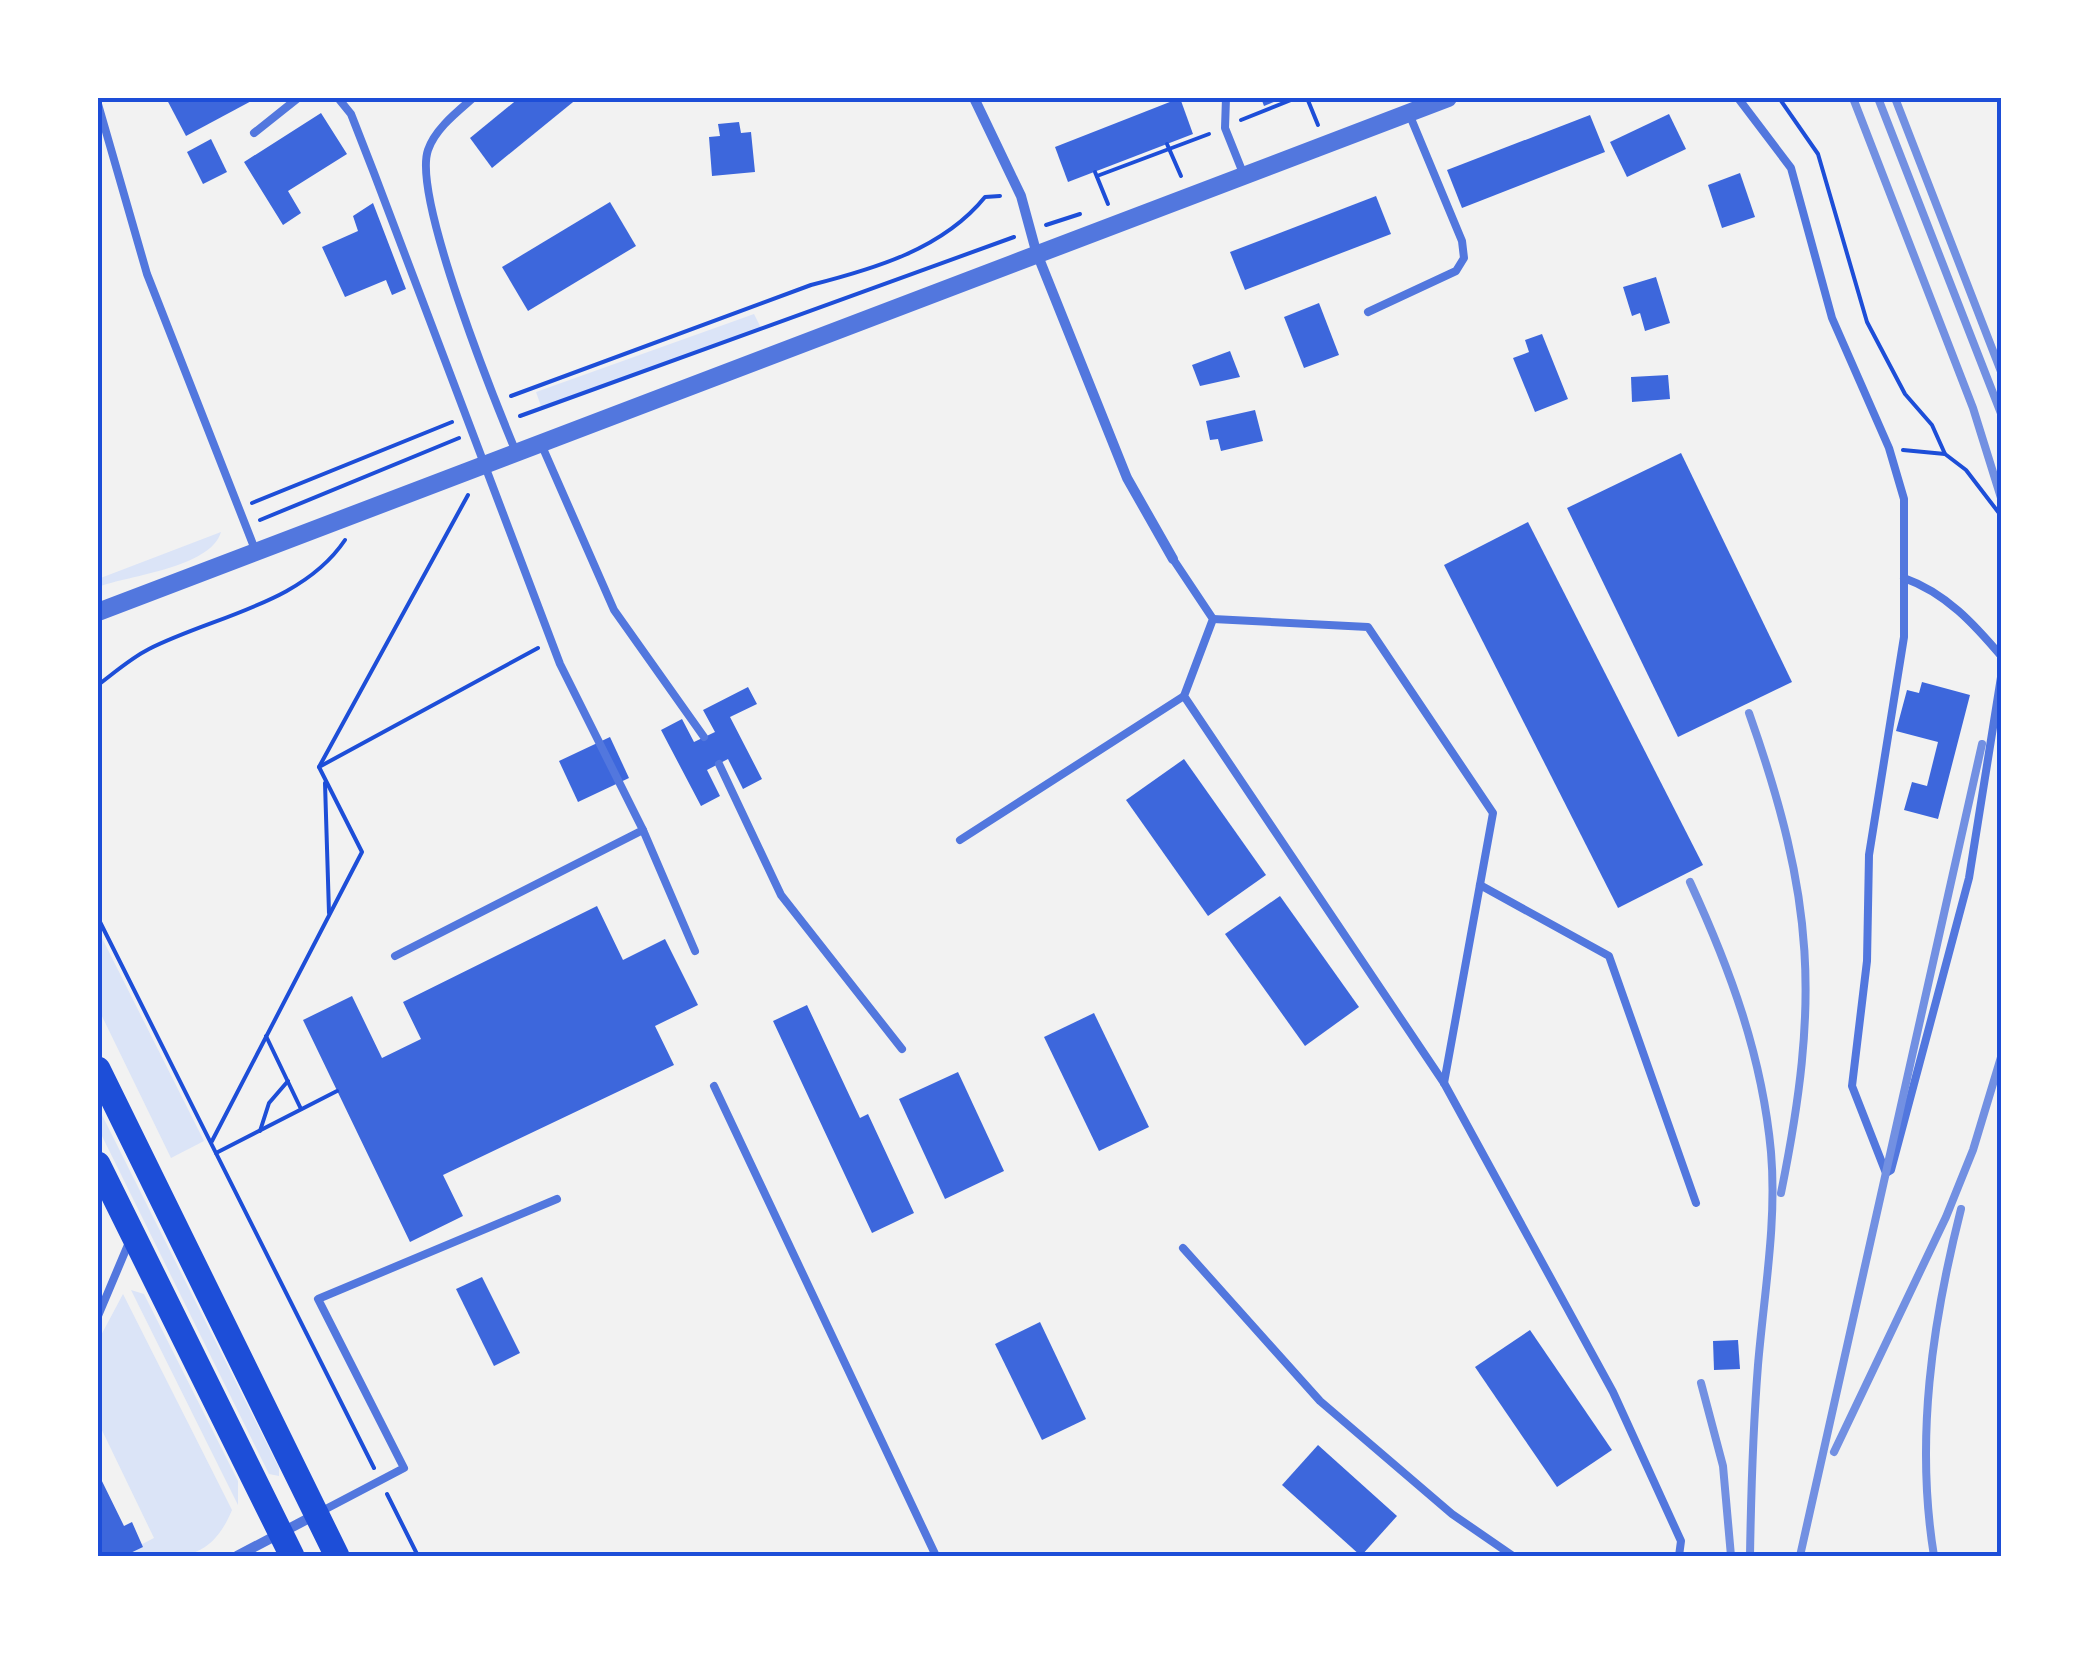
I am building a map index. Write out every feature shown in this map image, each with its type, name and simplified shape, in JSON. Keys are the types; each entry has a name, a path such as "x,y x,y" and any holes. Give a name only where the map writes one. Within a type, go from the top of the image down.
{"highway":[{"path":"98,1069 338,1556"},
{"path":"98,1164 292,1556"}],"street":[{"path":"974,98 1020,196 1036,252 1127,478 1174,559"},
{"path":"98,612 258,555 540,442 1448,98"},
{"path":"237,1556 318,1514"}],"lane":[{"path":"254,133 298,98"},
{"path":"338,98 351,114 551,640 643,830 695,951"},
{"path":"473,98 447,121 428,150 428,206 516,452"},
{"path":"1226,98 1225,128 1243,173"},
{"path":"1738,98 1791,168 1832,318 1889,448 1904,499 1904,637 1869,855 1867,961 1852,1086 1886,1173 1891,1170 1969,878 2002,670"},
{"path":"98,104 147,274 258,555"},
{"path":"1368,312 1456,270 1465,251 1408,112"},
{"path":"540,442 614,610 704,737"},
{"path":"1174,559 1213,620"},
{"path":"1904,578 1929,586 1972,622 2002,657"},
{"path":"960,840 1184,696 1213,620"},
{"path":"1213,620 1368,627 1493,813 1444,1083"},
{"path":"1184,696 1444,1083 1614,1392 1680,1542 1679,1556"},
{"path":"718,764 782,895 902,1049"},
{"path":"395,956 643,830"},
{"path":"1480,885 1609,956 1696,1203"},
{"path":"714,1086 936,1556"},
{"path":"318,1514 404,1468 318,1299 557,1200"},
{"path":"98,1316 132,1236"},
{"path":"1183,1248 1320,1401 1452,1514 1514,1556"}],"path":[{"path":"1108,205 1096,174 1296,98"},
{"path":"1307,98 1318,125"},
{"path":"1778,98 1818,154 1867,322 1904,394 1932,425 1946,454 1966,470 2002,516"},
{"path":"1168,146 1181,178"},
{"path":"496,403 537,383 811,285 856,274 948,235 984,197 1020,196"},
{"path":"503,422 1053,222"},
{"path":"238,508 468,416"},
{"path":"245,526 474,432"},
{"path":"1889,448 1946,454"},
{"path":"319,767 486,463"},
{"path":"98,684 147,650 273,599 336,552 362,513"},
{"path":"319,767 551,640"},
{"path":"211,1144 362,852 319,767"},
{"path":"324,778 329,914"},
{"path":"98,918 418,1556"},
{"path":"266,1036 301,1110"},
{"path":"260,1131 268,1103 288,1081"},
{"path":"216,1154 337,1091"}],"shaded area":[{"path":"754,314 761,328 542,409 536,392"},
{"path":"221,532 214,544 186,562 98,587 98,579"},
{"path":"98,930 204,1141 171,1158 98,1008"},
{"path":"98,1107 279,1468 279,1476 269,1474 98,1128"},
{"path":"131,1290 144,1294 238,1481 238,1505"},
{"path":"123,1294 232,1510 212,1542 186,1555 119,1556 154,1538 98,1422 98,1341"}],"building":[{"path":"166,98 257,98 186,136"},
{"path":"519,98 578,98 492,168 470,138"},
{"path":"1180,98 1193,134 1068,182 1055,147"},
{"path":"1261,98 1284,98 1264,106"},
{"path":"321,113 347,154 288,191 301,213 283,225 244,162"},
{"path":"1669,114 1686,149 1627,177 1610,142"},
{"path":"1590,115 1605,152 1462,208 1447,170"},
{"path":"739,122 741,133 751,132 755,172 712,176 709,137 720,136 718,124"},
{"path":"211,139 227,172 203,184 187,152"},
{"path":"1740,173 1755,217 1722,228 1708,185"},
{"path":"1376,196 1391,234 1245,290 1230,252"},
{"path":"610,202 636,246 528,311 502,267"},
{"path":"373,203 406,289 392,295 386,280 345,297 322,247 358,231 353,216"},
{"path":"1656,277 1670,323 1645,331 1640,313 1632,316 1623,287"},
{"path":"1319,303 1339,355 1304,368 1284,317"},
{"path":"1542,334 1568,399 1535,412 1513,358 1529,352 1525,340"},
{"path":"1230,351 1240,377 1200,386 1192,365"},
{"path":"1668,375 1670,399 1632,402 1631,377"},
{"path":"1255,410 1263,441 1221,451 1218,439 1210,440 1206,421"},
{"path":"1681,453 1792,682 1678,737 1567,508"},
{"path":"1528,522 1703,865 1618,908 1444,565"},
{"path":"1922,682 1970,695 1938,819 1904,810 1912,782 1927,786 1938,742 1896,731 1907,690 1919,693"},
{"path":"748,687 757,704 730,717 762,779 743,789 728,759 707,770 720,796 701,806 661,730 682,719 694,742 715,732 703,710"},
{"path":"610,737 629,778 578,802 559,761"},
{"path":"1184,759 1266,875 1208,916 1126,800"},
{"path":"1280,896 1359,1007 1305,1046 1225,934"},
{"path":"597,906 623,960 665,939 698,1005 655,1026 674,1065 443,1175 463,1216 410,1242 303,1020 352,996 382,1058 421,1039 403,1002"},
{"path":"807,1005 860,1118 868,1114 914,1213 872,1233 773,1021"},
{"path":"1094,1013 1149,1127 1099,1151 1044,1037"},
{"path":"958,1072 1004,1171 945,1199 899,1099"},
{"path":"482,1277 520,1353 494,1366 456,1289"},
{"path":"1040,1322 1086,1419 1042,1440 995,1344"},
{"path":"1530,1330 1612,1450 1557,1487 1475,1367"},
{"path":"1738,1340 1740,1369 1714,1370 1713,1341"},
{"path":"1318,1445 1397,1516 1361,1556 1282,1485"},
{"path":"98,1473 124,1526 132,1522 143,1547 124,1556 98,1554"}],"railway":[{"path":"1853,98 1973,408 2002,501"},
{"path":"1878,98 2002,416"},
{"path":"1895,98 2002,374"},
{"path":"1749,713 1787,840 1804,951 1802,1063 1781,1193"},
{"path":"1800,1556 1982,744"},
{"path":"1690,882 1742,1013 1760,1081 1771,1152 1771,1232 1756,1389 1750,1556"},
{"path":"1834,1452 1946,1217 1973,1150 2002,1054"},
{"path":"2002,1105 2002,1203"},
{"path":"1934,1556 1926,1469 1930,1382 1942,1295 1961,1209"},
{"path":"1701,1383 1723,1466 1731,1556"}]}
